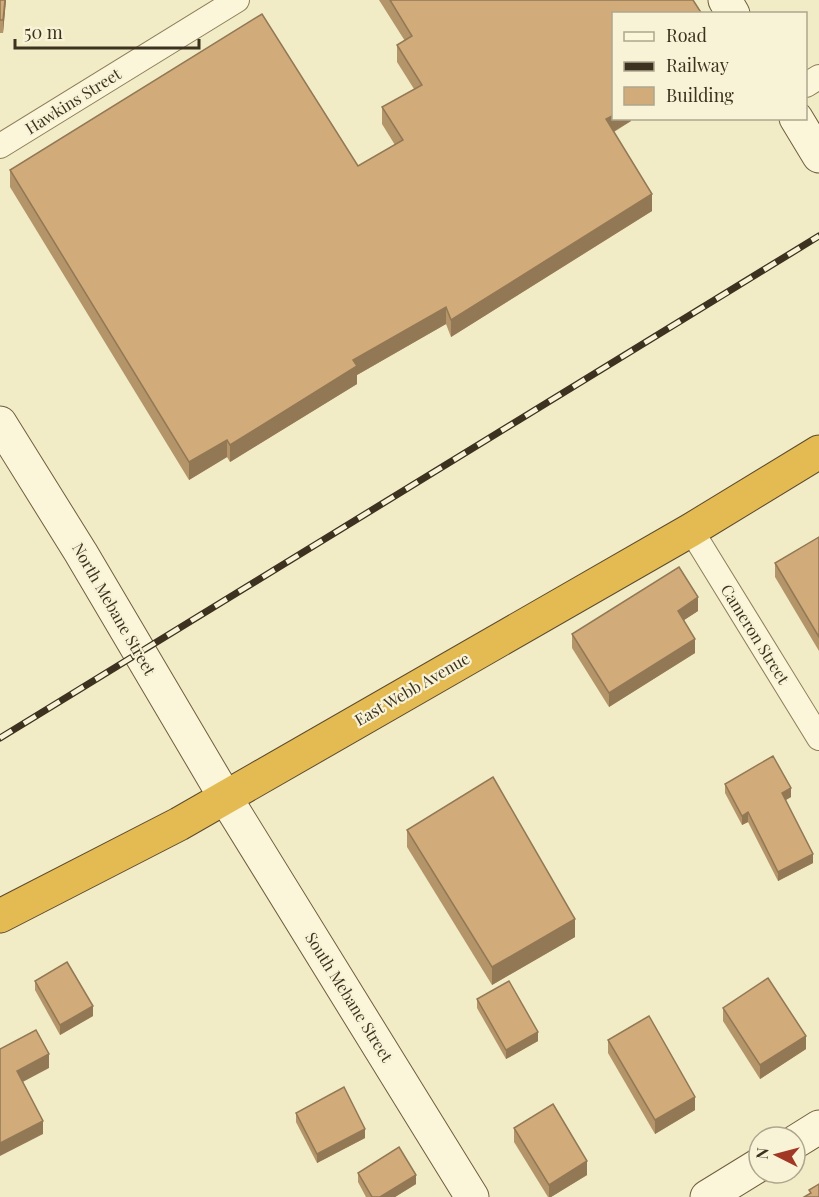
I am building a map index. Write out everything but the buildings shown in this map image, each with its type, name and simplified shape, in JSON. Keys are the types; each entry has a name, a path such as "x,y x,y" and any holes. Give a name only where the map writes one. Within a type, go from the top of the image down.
{"highway":[{"name":"East Webb Avenue","path":"0,916 83,875 225,797 691,530 819,452"}],"street":[{"name":"Hawkins Street","path":"0,146 237,0"},
{"path":"797,120 819,156"},
{"name":"North Mebane Street","path":"0,423 81,553 225,797"},
{"name":"Cameron Street","path":"691,530 819,738"},
{"name":"South Mebane Street","path":"225,797 472,1197"},
{"path":"707,1197 747,1172"}],"railway":[{"path":"0,738 819,236"}]}
